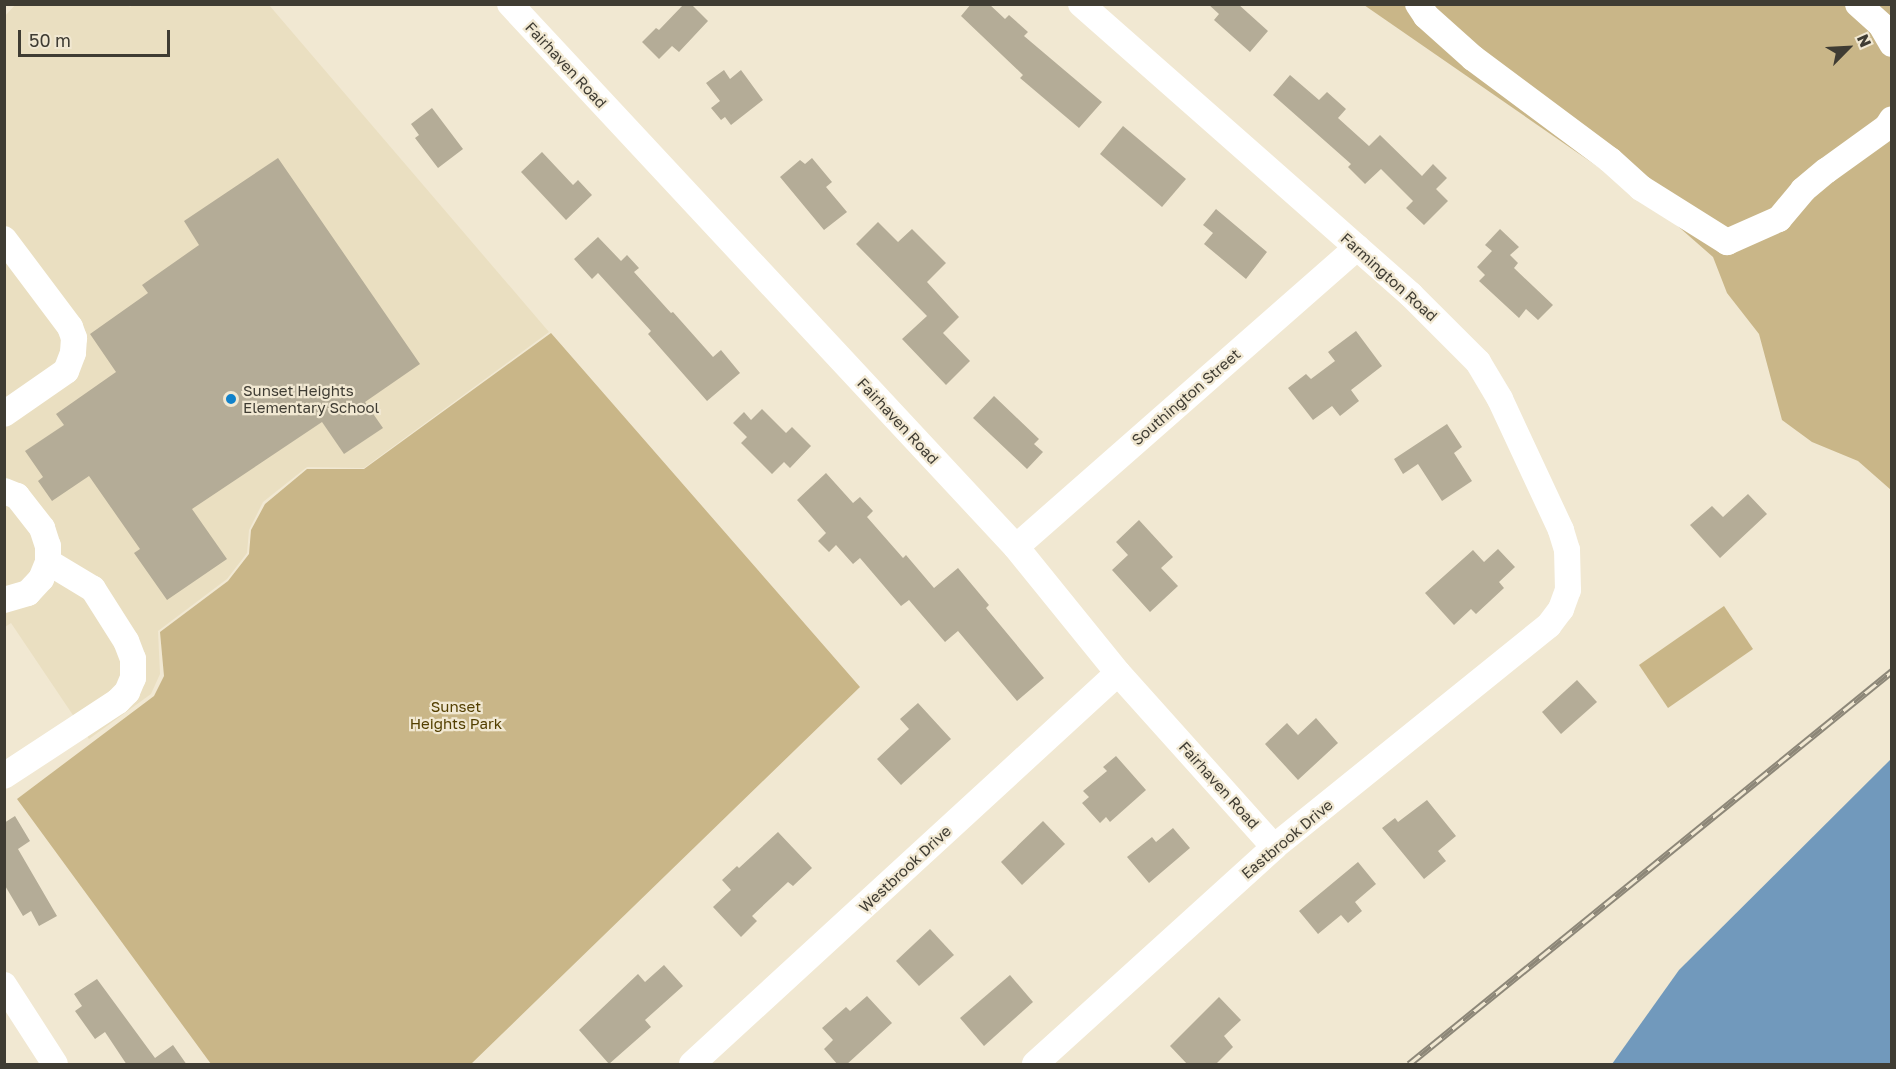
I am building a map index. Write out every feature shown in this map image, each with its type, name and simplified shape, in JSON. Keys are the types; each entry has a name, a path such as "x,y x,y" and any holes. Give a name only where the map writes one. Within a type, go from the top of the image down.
{"street":[{"name":"Fairhaven Road","path":"510,4 1016,547 1118,673 1274,847"},
{"name":"Farmington Road","path":"1081,4 1418,302 1478,362 1490,378 1561,530 1567,550 1568,590 1561,609 1549,625"},
{"path":"1418,4 1426,16 1473,58 1610,160 1641,188 1727,242 1779,219 1803,190 1887,128 1892,119"},
{"path":"1858,4 1881,25 1892,44"},
{"path":"4,239 70,327 75,338 73,353 66,371 4,414"},
{"name":"Southington Street","path":"1016,547 1357,247"},
{"path":"4,491 17,496 42,528 48,546 48,562 41,579 28,593 4,600"},
{"path":"13,771 118,701 127,692 133,678 133,659 126,641 93,589 48,562"},
{"name":"Eastbrook Drive","path":"1035,1065 1274,847 1549,625"},
{"name":"Westbrook Drive","path":"692,1065 1118,673"},
{"path":"4,985 55,1065"}],"shaded area":[{"name":"Sunset Heights Elementary School","path":"16,4 128,4 130,7 133,4 269,5 549,332 364,468 307,467 263,502 249,530 247,553 227,579 158,631 160,674 151,694 89,739 11,623 5,627 5,16"}],"green space":[{"path":"1364,5 1891,5 1891,490 1858,461 1812,442 1782,420 1759,334 1727,293 1713,257 1656,207"},
{"name":"Sunset Heights Park","path":"551,333 860,687 471,1064 211,1064 17,799 154,696 164,676 160,632 228,581 249,554 251,530 265,504 307,469 364,469"},
{"path":"1724,606 1753,649 1668,708 1639,665"}],"water":[{"path":"1891,759 1891,1064 1612,1064 1679,970"}],"building":[{"path":"684,4 691,4 708,21 679,52 672,46 659,59 642,42 656,28 659,30"},
{"path":"971,4 989,4 1005,19 1009,15 1028,32 1024,36 1102,102 1079,128 1020,78 1023,75 961,16"},
{"path":"1208,4 1238,4 1268,31 1250,52 1214,20 1219,14"},
{"path":"724,70 730,79 741,70 763,100 731,125 725,117 721,120 711,108 720,101 706,83"},
{"path":"1290,75 1319,100 1327,92 1346,109 1338,118 1369,146 1380,135 1422,176 1433,164 1447,178 1436,189 1448,201 1424,225 1406,208 1413,201 1381,169 1365,184 1348,167 1351,164 1273,95"},
{"path":"432,108 463,149 438,168 415,138 419,135 411,124"},
{"path":"1123,126 1186,179 1162,207 1100,154"},
{"path":"542,152 573,185 578,180 592,195 566,220 521,172"},
{"path":"278,158 420,364 365,402 383,428 344,454 322,422 192,509 227,559 167,600 134,553 140,549 89,476 52,501 38,481 43,477 25,451 64,425 56,414 116,372 90,334 148,293 142,285 199,245 184,221"},
{"path":"812,158 832,182 826,187 847,212 824,230 780,177 800,160 805,164"},
{"path":"1216,209 1267,252 1246,279 1204,244 1213,233 1203,225"},
{"path":"878,222 898,242 912,229 946,263 927,282 959,317 943,333 970,361 946,385 902,339 927,316 856,244"},
{"path":"1500,229 1519,247 1510,255 1518,263 1514,268 1553,305 1538,320 1526,309 1519,318 1479,281 1485,275 1477,267 1492,251 1485,245"},
{"path":"598,237 621,261 627,255 639,268 634,272 713,357 721,350 740,373 707,401 648,334 651,331 598,273 592,279 574,259"},
{"path":"1356,331 1382,366 1351,390 1359,401 1340,416 1332,406 1313,420 1288,388 1306,374 1311,379 1335,361 1328,352"},
{"path":"994,396 1039,439 1034,444 1043,452 1027,469 973,418"},
{"path":"762,409 786,433 792,427 811,446 790,468 784,462 772,474 741,443 747,437 733,423 744,412 751,420"},
{"path":"1447,424 1462,447 1454,453 1472,481 1442,501 1418,464 1403,474 1394,459"},
{"path":"826,473 853,503 860,497 873,511 867,517 903,558 906,555 934,588 958,568 989,605 986,608 1044,678 1017,701 958,631 945,642 909,600 901,606 860,558 853,564 836,545 829,552 818,541 826,533 797,500"},
{"path":"1748,494 1767,514 1720,558 1690,525 1712,506 1723,517"},
{"path":"1139,520 1173,557 1161,568 1178,586 1150,612 1112,570 1128,555 1116,542"},
{"path":"1498,549 1515,567 1499,582 1504,588 1476,614 1471,609 1454,625 1425,593 1473,550 1484,562"},
{"path":"1577,680 1597,702 1561,734 1542,712"},
{"path":"918,703 951,739 901,785 877,759 909,729 900,719"},
{"path":"1316,718 1338,743 1298,780 1265,744 1287,723 1298,735"},
{"path":"1116,756 1146,790 1110,822 1106,817 1100,823 1082,803 1089,797 1083,791 1107,771 1103,767"},
{"path":"1427,800 1456,836 1438,851 1446,861 1424,879 1382,828 1395,818 1398,822"},
{"path":"15,816 30,841 18,849 57,916 39,926 31,911 23,916 4,884 4,823"},
{"path":"1043,821 1065,844 1022,885 1001,862"},
{"path":"1173,828 1190,848 1149,883 1127,857 1152,837 1156,842"},
{"path":"778,832 812,868 793,886 788,882 752,916 757,921 741,937 713,907 731,890 722,880 737,866 739,868"},
{"path":"1358,862 1376,884 1355,902 1362,911 1348,923 1341,915 1318,934 1299,911"},
{"path":"930,929 954,955 919,986 896,961"},
{"path":"664,965 683,986 645,1020 651,1027 609,1064 579,1030 638,974 645,982"},
{"path":"1010,975 1033,1002 984,1046 960,1018"},
{"path":"97,979 155,1058 173,1045 187,1065 127,1065 105,1032 95,1039 75,1011 82,1006 74,994"},
{"path":"867,996 892,1023 846,1065 838,1065 824,1049 833,1040 822,1028 846,1007 850,1011"},
{"path":"1219,997 1241,1020 1224,1036 1233,1047 1215,1065 1188,1065 1170,1046"}],"railway":[{"path":"1409,1064 1892,671"}],"place":[{"name":"Sunset Heights Elementary School","path":"231,399"}]}
